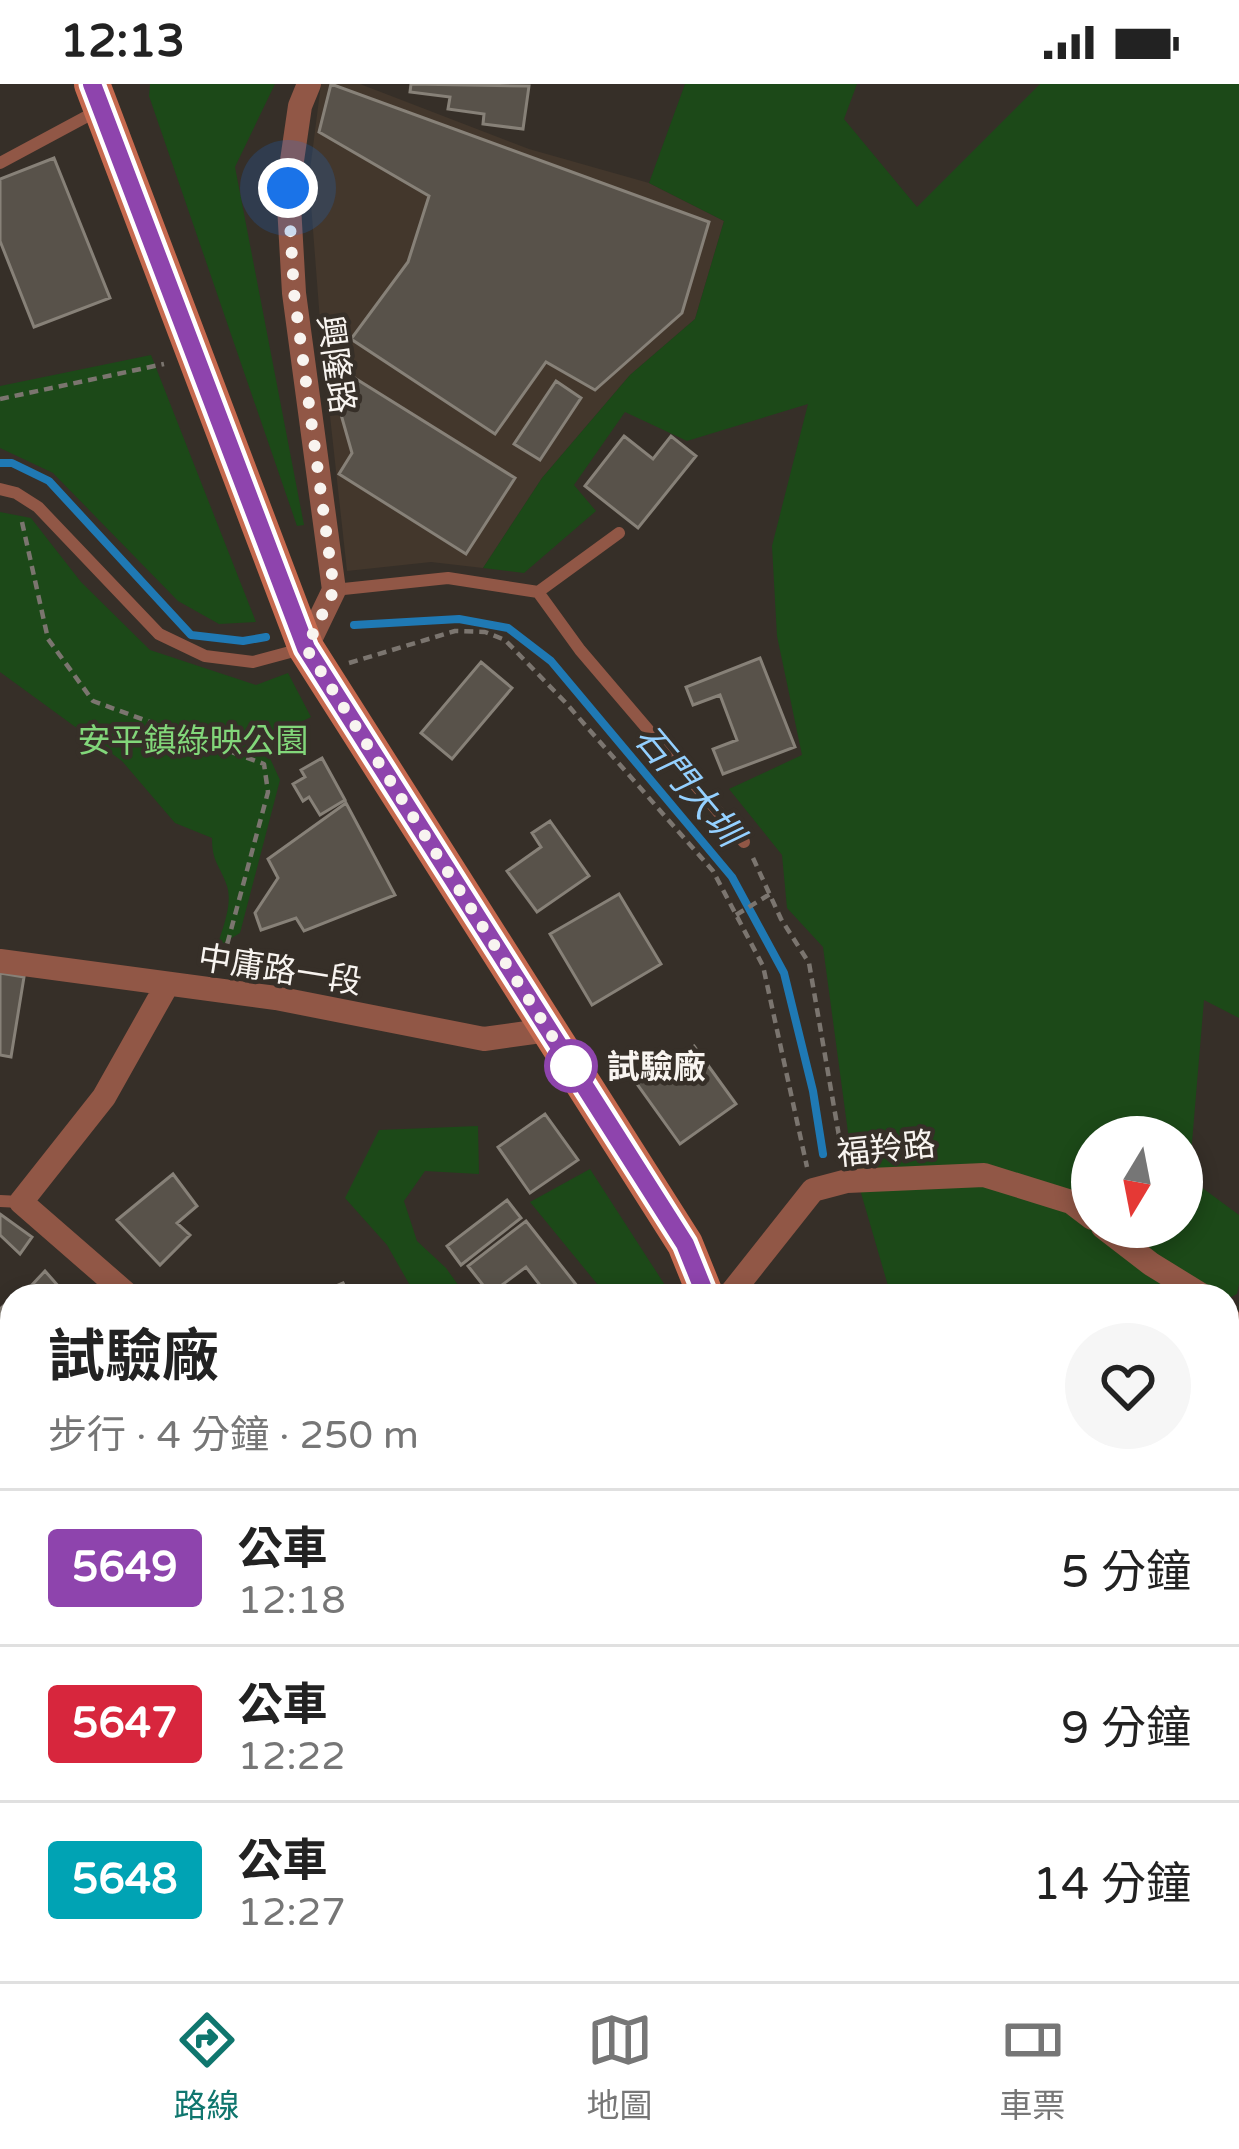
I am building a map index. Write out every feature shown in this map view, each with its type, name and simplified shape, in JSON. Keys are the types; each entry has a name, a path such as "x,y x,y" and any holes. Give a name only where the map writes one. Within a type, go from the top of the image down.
{"street":[{"name":"興隆路","path":"309,84 300,106 288,188 294,293 334,590"},
{"path":"97,96 314,660 685,1244 701,1284"},
{"path":"314,660 334,590"},
{"name":"中庸路一段","path":"0,961 276,998 484,1039 548,1030"},
{"path":"114,1284 11,1201 104,1097 167,985"},
{"name":"福羚路","path":"739,1284 813,1190 847,1181 984,1175 1071,1202"},
{"path":"1130,1248 1184,1284"}],"lane":[{"path":"0,163 97,96"},
{"path":"0,489 38,507 159,634 205,656 253,662 314,660"},
{"path":"334,590 448,578 538,592 619,533"},
{"path":"538,592 580,650 744,842"}],"path":[{"path":"0,399 196,356"},
{"path":"16,493 48,640 93,700 264,764 268,792 224,956 171,970 167,985"},
{"path":"314,660 455,631 485,632 506,640 713,871 764,966 813,1190"},
{"path":"744,842 809,963 847,1181"},
{"path":"736,915 770,894"}],"shaded area":[{"path":"321,84 360,84 529,149 649,183 724,221 695,319 630,375 542,478 483,568 431,562 347,571 309,178"}],"green space":[{"path":"150,84 275,84 235,167 304,525 297,526 149,96"},
{"path":"685,84 857,84 844,119 917,207 1040,84 1239,84 1239,1018 1204,1000 1194,1116 1071,1116 1071,1248 1203,1248 1203,1188 1239,1215 1239,1284 888,1284 852,1162 823,947 787,908 782,855 729,789 802,755 777,636 772,546 808,404 687,441 625,412 574,485 596,511 524,573 483,568 542,478 630,375 695,319 724,221 649,183"},
{"path":"151,355 256,622 219,624 178,601 53,473 0,448 0,386"},
{"name":"安平鎮綠映公園","path":"0,512 31,518 81,582 150,650 256,685 288,673 311,717 262,741 280,780 240,933 217,947 229,901 212,838 175,823 122,761 0,672"},
{"path":"478,1126 479,1174 425,1171 404,1201 417,1241 457,1284 409,1284 387,1245 345,1198 379,1130"},
{"path":"590,1169 664,1284 597,1284 530,1202"}],"building":[{"path":"331,84 709,222 682,313 595,390 546,362 495,434 351,339 408,262 429,196 319,132"},
{"path":"411,84 529,86 523,129 483,124 484,114 448,109 450,97 410,92"},
{"path":"54,158 110,298 34,327 0,241 0,179"},
{"path":"345,372 515,478 466,554 339,474 352,453 334,390"},
{"path":"556,381 581,398 540,460 514,444"},
{"path":"624,436 653,459 671,436 696,456 638,528 585,486"},
{"path":"760,658 795,747 723,774 713,749 737,740 720,695 693,705 686,687"},
{"path":"481,662 512,688 452,759 421,733"},
{"path":"322,758 345,800 320,815 309,797 303,801 293,784 305,777 301,770"},
{"path":"346,803 395,895 304,931 296,918 261,930 255,913 278,878 268,859"},
{"path":"550,821 589,876 537,912 507,871 541,847 532,833"},
{"path":"619,894 661,964 592,1005 550,934"},
{"path":"0,973 24,977 11,1057 0,1055"},
{"path":"694,1046 736,1104 680,1144 627,1070 646,1056 658,1072"},
{"path":"545,1114 578,1160 530,1193 498,1147"},
{"path":"173,1174 197,1206 177,1223 190,1235 160,1265 117,1220"},
{"path":"507,1200 521,1218 461,1265 447,1246"},
{"path":"0,1214 32,1237 20,1254 0,1235"},
{"path":"526,1221 576,1284 539,1284 526,1267 503,1284 482,1284 468,1266"},
{"path":"45,1271 56,1284 33,1284"}],"waterway":[{"name":"石門大圳","path":"0,463 12,463 49,481 191,635 243,641 266,637"},
{"name":"石門大圳","path":"354,625 459,619 508,628 551,661 732,877 784,973 823,1154"}],"bus line":[{"name":"5649","path":"92,84 306,648 685,1244 701,1284"}],"place":[{"name":"試驗廠","path":"571,1066"}],"route":[{"path":"288,188 294,293 334,590 306,648 571,1066"}]}
